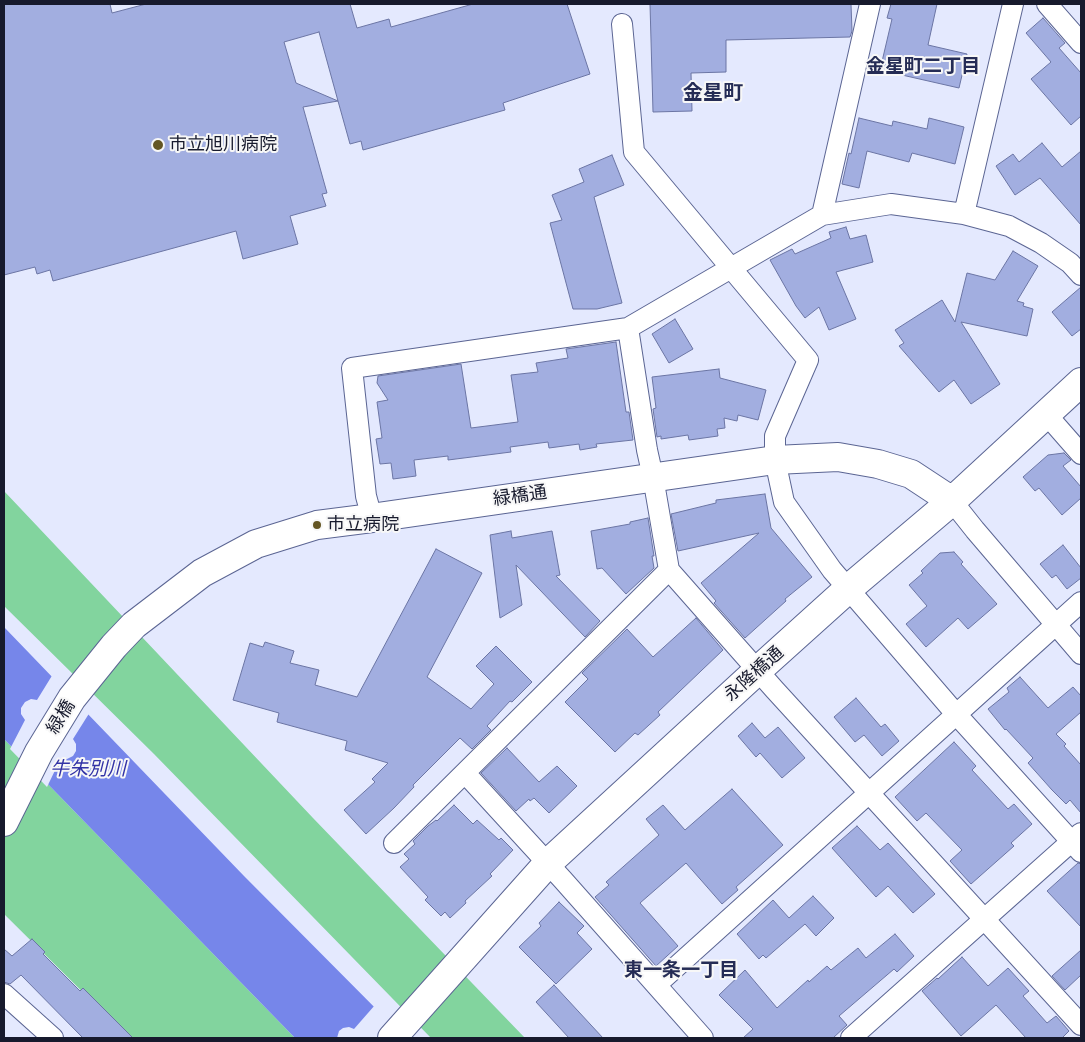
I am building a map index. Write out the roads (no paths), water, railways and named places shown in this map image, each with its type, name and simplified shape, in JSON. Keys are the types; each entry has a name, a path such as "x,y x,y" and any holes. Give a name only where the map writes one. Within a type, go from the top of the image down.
{"street":[{"path":"822,215 870,4"},
{"path":"964,214 1014,4"},
{"path":"1046,4 1081,43"},
{"path":"622,24 634,152 808,360 775,436 775,460 784,502 832,570 956,714 1078,842 983,919 850,1038"},
{"path":"372,518 366,496 352,368 628,328 822,215 891,204 964,214 1009,226 1041,243 1070,263 1081,275"},
{"path":"628,328 647,450 669,570 757,671 1081,1025"},
{"name":"永隆橋通","path":"392,1038 548,863 757,671 848,589 952,501 1081,382"},
{"path":"1046,414 1081,454"},
{"name":"緑橋通","path":"114,646 134,625 202,573 256,544 317,525 775,460 838,457 878,464 911,474 952,501"},
{"path":"952,501 1081,654"},
{"path":"394,843 669,570"},
{"path":"656,986 1081,602"},
{"name":"緑橋","path":"4,822 39,752 72,698 114,646"},
{"path":"465,773 548,863 703,1038"},
{"path":"4,994 54,1038"}],"water":[{"name":"牛朱別川","path":"4,627 244,876 405,1038 295,1038 4,739"}],"place":[{"name":"市立旭川病院","path":"158,145"},
{"name":"市立病院","path":"317,525"}],"district":[{"name":"金星町二丁目","path":"923,66"},
{"name":"金星町","path":"713,93"},
{"name":"東一条一丁目","path":"681,970"}]}
